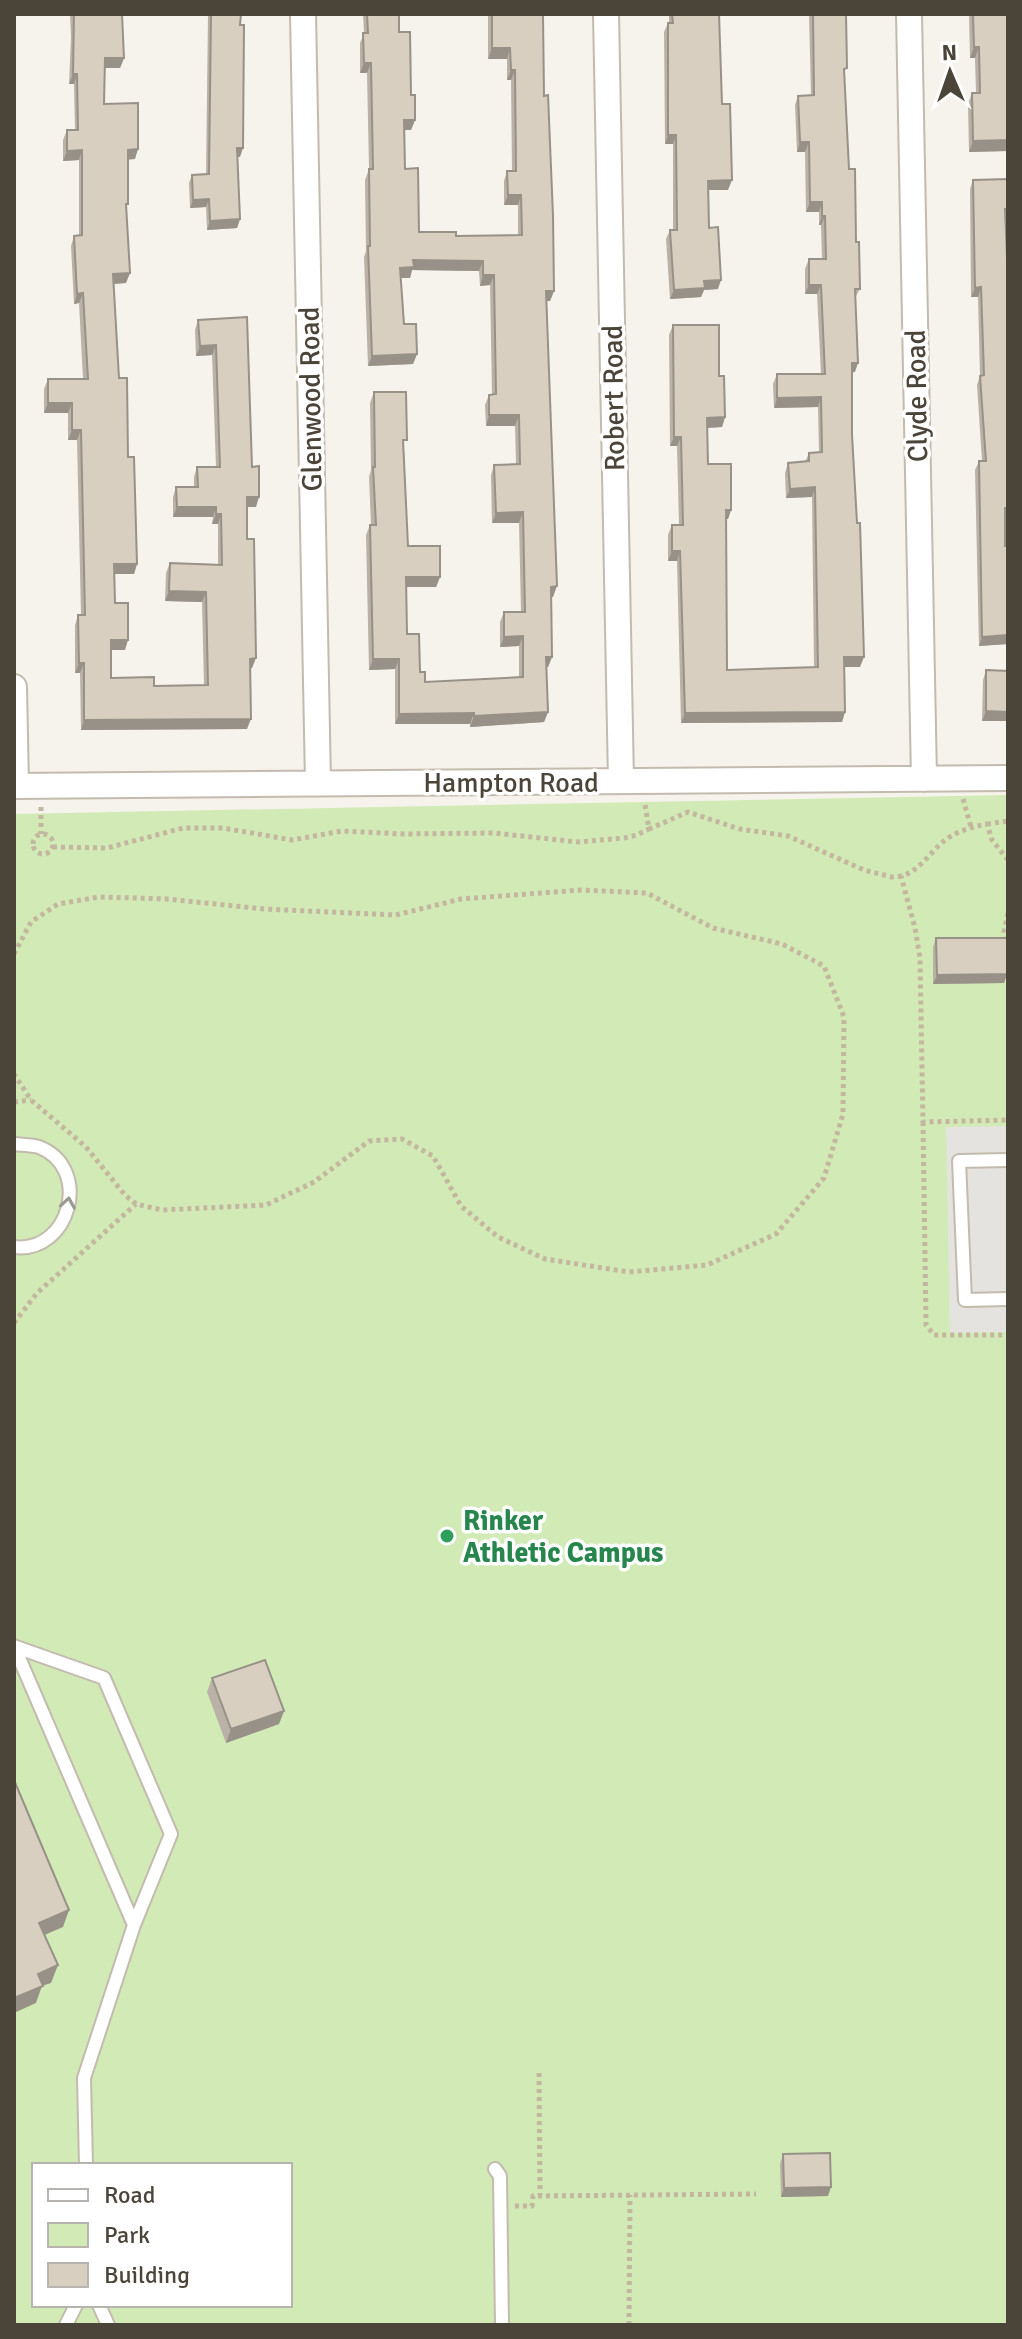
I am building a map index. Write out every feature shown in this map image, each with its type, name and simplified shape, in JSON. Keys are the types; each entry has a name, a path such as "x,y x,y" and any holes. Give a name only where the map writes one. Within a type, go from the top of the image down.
{"street":[{"name":"Glenwood Road","path":"303,14 318,783"},
{"name":"Robert Road","path":"606,14 633,781"},
{"name":"Clyde Road","path":"909,14 924,779"},
{"path":"14,687 15,786"},
{"name":"Hampton Road","path":"15,786 1008,778"}],"lane":[{"path":"14,1144 39,1147 54,1157 69,1181 71,1199 69,1211 60,1227 47,1239 16,1250"},
{"path":"1008,1160 959,1161 965,1300 1008,1299"},
{"path":"15,1646 104,1678 171,1834 134,1925 84,2078 86,2163"},
{"path":"15,1646 134,1925"},
{"path":"495,2169 500,2176 502,2325"},
{"path":"66,2325 75,2307"}],"path":[{"path":"633,781 649,829"},
{"path":"53,847 107,848 195,827 223,828 292,840 342,831 494,833 578,842 637,835 688,812 740,829 788,836 864,870 892,877 914,870 947,839 968,828 1008,821"},
{"path":"987,824 992,840 1008,860"},
{"path":"45,834 51,837 53,847 49,853 40,854 34,850 33,844 38,835 45,834"},
{"path":"901,876 920,958 926,1325 934,1335 1008,1335"},
{"path":"14,954 31,922 58,904 99,897 396,915 461,899 581,890 647,893 713,928 782,944 824,966 844,1017 843,1114 824,1178 776,1234 707,1265 629,1272 545,1259 498,1237 461,1206 433,1156 402,1139 369,1141 314,1182 266,1205 162,1210 136,1204 86,1147 31,1100 14,1074"},
{"path":"1008,913 1004,932 1008,959"},
{"path":"14,1102 31,1100"},
{"path":"923,1122 1008,1120"},
{"path":"14,1323 37,1293 136,1204"},
{"path":"539,2073 540,2195"},
{"path":"532,2206 533,2196 540,2195 756,2194"},
{"path":"629,2325 630,2195"}],"green space":[{"name":"Rinker Athletic Campus","path":"1008,795 1008,2325 14,2325 14,814"}],"shaded area":[{"path":"1008,1126 1008,1332 950,1333 946,1127"}],"building":[{"path":"74,14 122,14 124,58 105,58 104,104 138,103 138,149 128,150 126,204 130,273 113,274 119,378 127,378 128,457 134,457 137,564 114,564 115,603 128,603 128,640 111,640 111,678 154,677 154,686 208,685 206,592 169,591 170,563 222,565 221,514 216,514 216,507 177,507 176,487 198,487 197,467 220,467 216,345 200,346 198,320 247,317 252,467 259,466 259,497 247,497 247,539 254,539 256,658 250,659 251,719 84,720 84,663 79,663 78,615 85,615 81,430 72,430 72,403 48,403 48,379 88,379 83,293 77,294 74,236 82,235 82,150 67,151 67,130 78,130 77,74 73,74"},
{"path":"211,14 241,14 240,25 244,25 243,148 237,148 240,219 210,221 209,199 193,200 192,175 209,174"},
{"path":"367,14 399,14 399,32 410,32 411,95 415,95 415,120 404,120 405,169 418,168 419,232 456,232 456,236 522,235 521,195 508,195 507,171 516,171 515,70 511,70 510,48 492,48 492,14 543,14 544,96 548,95 553,216 554,291 546,291 557,586 551,587 552,657 546,657 548,712 474,716 474,713 399,714 399,659 373,659 370,525 376,525 374,392 406,392 407,440 403,440 408,546 440,546 440,577 406,577 407,634 419,634 420,672 425,672 425,682 523,677 523,636 504,637 504,612 525,612 523,512 496,513 494,465 520,464 519,415 489,415 489,395 496,394 494,275 483,275 483,261 413,260 414,267 400,268 404,324 416,324 417,354 372,356 368,246 369,169 373,169 371,63 364,63 363,33 368,33"},
{"path":"672,14 719,14 722,104 730,104 732,180 708,181 709,228 718,227 721,280 704,281 705,288 674,290 670,230 677,230 676,135 668,135 668,23 673,23"},
{"path":"813,14 846,14 847,68 844,69 849,169 855,169 856,242 859,242 860,289 855,289 858,363 852,363 852,435 857,523 860,523 864,657 844,657 845,712 685,713 680,551 672,551 672,525 683,525 681,437 674,437 673,325 719,325 719,376 724,376 725,417 707,418 708,464 731,464 731,510 726,510 727,670 818,667 815,487 790,489 788,463 809,461 809,453 822,452 821,397 777,398 777,374 825,374 821,285 809,285 809,259 826,259 825,216 822,216 822,202 810,202 809,142 800,142 798,96 814,95"},
{"path":"973,14 1008,14 1008,140 973,141 972,93 980,93 979,47 974,47"},
{"path":"1008,179 1008,209 1005,209 1008,258 1008,508 1005,508 1005,546 1008,546 1008,635 982,637 979,461 986,461 980,376 984,375 981,287 975,288 973,180"},
{"path":"986,670 1008,671 1008,712 986,711"},
{"path":"936,938 1007,938 1007,974 937,975"},
{"path":"265,1660 284,1711 231,1729 212,1678"},
{"path":"14,1780 69,1910 39,1923 58,1965 38,1974 43,1986 14,1998"},
{"path":"830,2153 831,2187 784,2188 783,2154"}],"place":[{"name":"Rinker Athletic Campus","path":"447,1536"}]}
